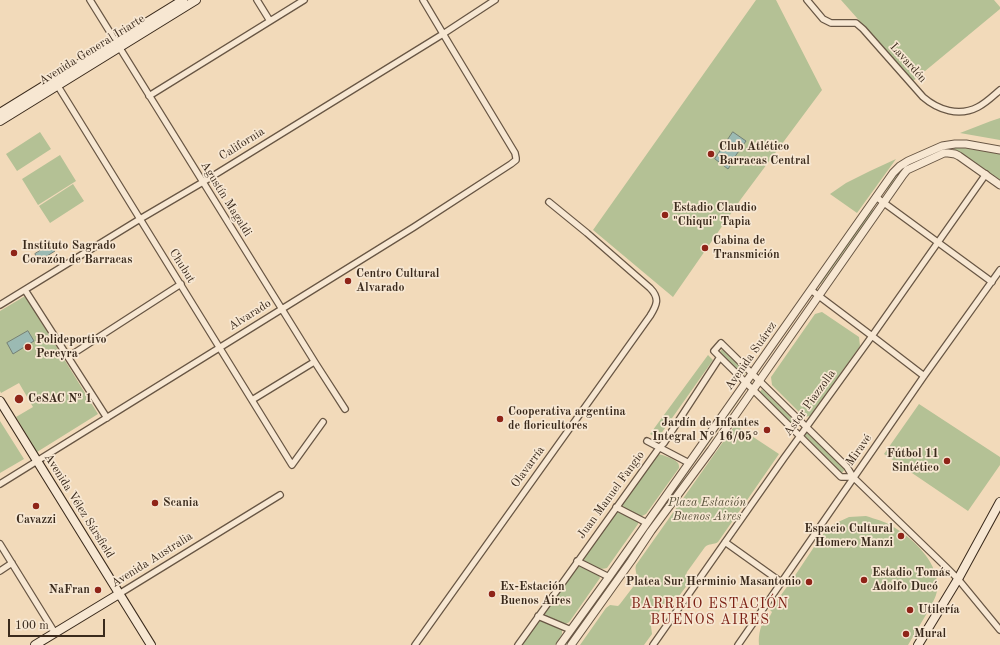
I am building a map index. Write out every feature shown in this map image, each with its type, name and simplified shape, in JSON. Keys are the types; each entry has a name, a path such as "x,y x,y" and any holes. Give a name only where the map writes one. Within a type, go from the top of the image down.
{"main road":[{"name":"Avenida General Iriarte","path":"0,121 56,82 183,0"},
{"name":"Avenida General Iriarte","path":"117,44 196,0"},
{"name":"Avenida General Iriarte","path":"0,113 56,82"},
{"name":"Avenida Vélez Sársfield","path":"0,401 151,645"},
{"path":"918,645 958,579 1000,502"},
{"name":"Avenida Australia","path":"35,645 120,594"}],"street":[{"name":"Agustín Magaldi","path":"90,0 314,362 345,409"},
{"path":"257,0 270,21"},
{"path":"149,96 304,0"},
{"path":"423,0 443,34"},
{"name":"California","path":"0,305 203,182 443,34 495,0"},
{"name":"Lavardén","path":"807,0 822,19 831,23 856,24 863,29 923,97 928,102 941,109 948,112 971,110 980,106 1000,90"},
{"name":"Alvarado","path":"0,484 414,227 511,164 516,159 515,153 443,34"},
{"name":"Chubut","path":"56,82 292,465 323,422"},
{"name":"Avenida Suárez","path":"560,645 893,173 908,161 942,146 966,144 1000,150"},
{"name":"Avenida Suárez","path":"571,645 631,561 651,530 711,450 907,170 948,153 959,156 986,174"},
{"path":"986,174 1000,185"},
{"name":"Astor Piazzolla","path":"656,644 725,542 986,174"},
{"path":"876,197 992,282"},
{"name":"Olavarría","path":"415,645 655,308 657,301 653,291 650,288 549,202"},
{"name":"Miravé","path":"738,645 924,376 1000,270"},
{"path":"68,357 181,284"},
{"path":"25,290 107,418"},
{"path":"811,290 924,376"},
{"path":"853,478 841,477 714,351 721,343 847,467 853,478 958,579 1000,630"},
{"name":"Juan Manuel Fangio","path":"518,645 616,507 664,443 720,357"},
{"path":"252,400 314,362"},
{"path":"648,441 689,463"},
{"name":"Avenida Australia","path":"120,594 280,495"},
{"path":"616,507 647,523"},
{"path":"725,542 781,582"},
{"path":"0,544 55,633"},
{"path":"577,561 609,577"},
{"path":"0,571 12,564"},
{"path":"538,616 571,630"}],"green space":[{"name":"Club Atlético Barracas Central","path":"756,0 776,0 822,90 741,199 673,297 593,230"},
{"path":"841,0 994,0 1000,9 913,81"},
{"path":"1000,118 1000,140 960,133 991,121"},
{"path":"40,132 51,149 17,171 6,154"},
{"path":"958,147 1000,154 1000,180 952,148 906,167 899,173 887,190 885,190 898,173 906,165 949,148"},
{"path":"60,155 76,181 38,205 22,179"},
{"path":"896,159 857,213 830,194 846,183"},
{"path":"73,184 84,201 50,223 39,206"},
{"path":"872,209 873,211 821,284 819,284"},
{"name":"Polideportivo Pereyra","path":"25,296 98,414 37,452 16,417 33,407 19,383 1,393 0,391 0,311"},
{"path":"822,312 859,337 860,346 810,416 804,417 772,385 771,377 815,314"},
{"path":"722,349 746,372 743,377 719,353"},
{"path":"708,355 713,360 658,438 650,434"},
{"path":"762,389 799,425 796,429 759,393"},
{"path":"741,395 566,645 563,645"},
{"name":"Fútbol 11 Sintético","path":"919,404 1000,457 1000,465 968,511 884,454"},
{"path":"0,421 24,459 0,473"},
{"name":"Plaza Estación Buenos Aires","path":"735,425 779,454 718,542 705,547 687,572 686,575 688,584 679,596 671,597 667,600 652,622 652,634 644,645 580,645 606,608 610,605 618,606 636,583 636,565"},
{"path":"805,431 845,469 842,473 803,434"},
{"path":"658,454 675,461 679,464 679,468 646,514 640,516 624,509 621,505"},
{"path":"618,511 637,519 638,524 607,568 601,569 593,567 586,563 582,557"},
{"name":"Estadio Tomás Adolfo Ducó","path":"866,516 889,524 908,537 924,553 935,571 937,581 936,595 931,606 929,605 928,607 930,608 908,645 759,645 760,629 767,614 770,616 772,612 770,610 822,535 834,524 849,517"},
{"path":"579,565 598,573 600,578 568,623 562,624 548,618 544,612 574,568"},
{"path":"542,619 562,629 562,634 555,645 520,645 538,620"}],"water":[{"path":"733,132 746,141 729,165 730,166 728,169 715,159"},
{"path":"51,244 55,251 39,261 35,254"},
{"path":"28,331 34,341 13,354 7,343"}],"place":[{"name":"Club Atlético Barracas Central","path":"711,154"},
{"name":"Estadio Claudio \"Chiqui\" Tapia","path":"665,215"},
{"name":"Cabina de Transmición","path":"705,248"},
{"name":"Instituto Sagrado Corazón de Barracas","path":"14,253"},
{"name":"Centro Cultural Alvarado","path":"348,281"},
{"name":"Polideportivo Pereyra","path":"28,347"},
{"name":"CeSAC Nº 1","path":"19,399"},
{"name":"Cooperativa argentina de floricultores","path":"500,419"},
{"name":"Jardín de Infantes Integral N° 16/05°","path":"767,430"},
{"name":"Fútbol 11 Sintético","path":"947,461"},
{"name":"Scania","path":"155,503"},
{"name":"Cavazzi","path":"36,506"},
{"name":"Espacio Cultural Homero Manzi","path":"901,536"},
{"name":"Estadio Tomás Adolfo Ducó","path":"864,580"},
{"name":"Platea Sur Herminio Masantonio","path":"809,582"},
{"name":"NaFran","path":"98,590"},
{"name":"Ex-Estación Buenos Aires","path":"492,594"},
{"name":"Utilería","path":"910,610"},
{"name":"Mural","path":"906,634"}],"district":[{"name":"BARRRIO ESTACIÓN BUENOS AIRES","path":"710,612"}]}
